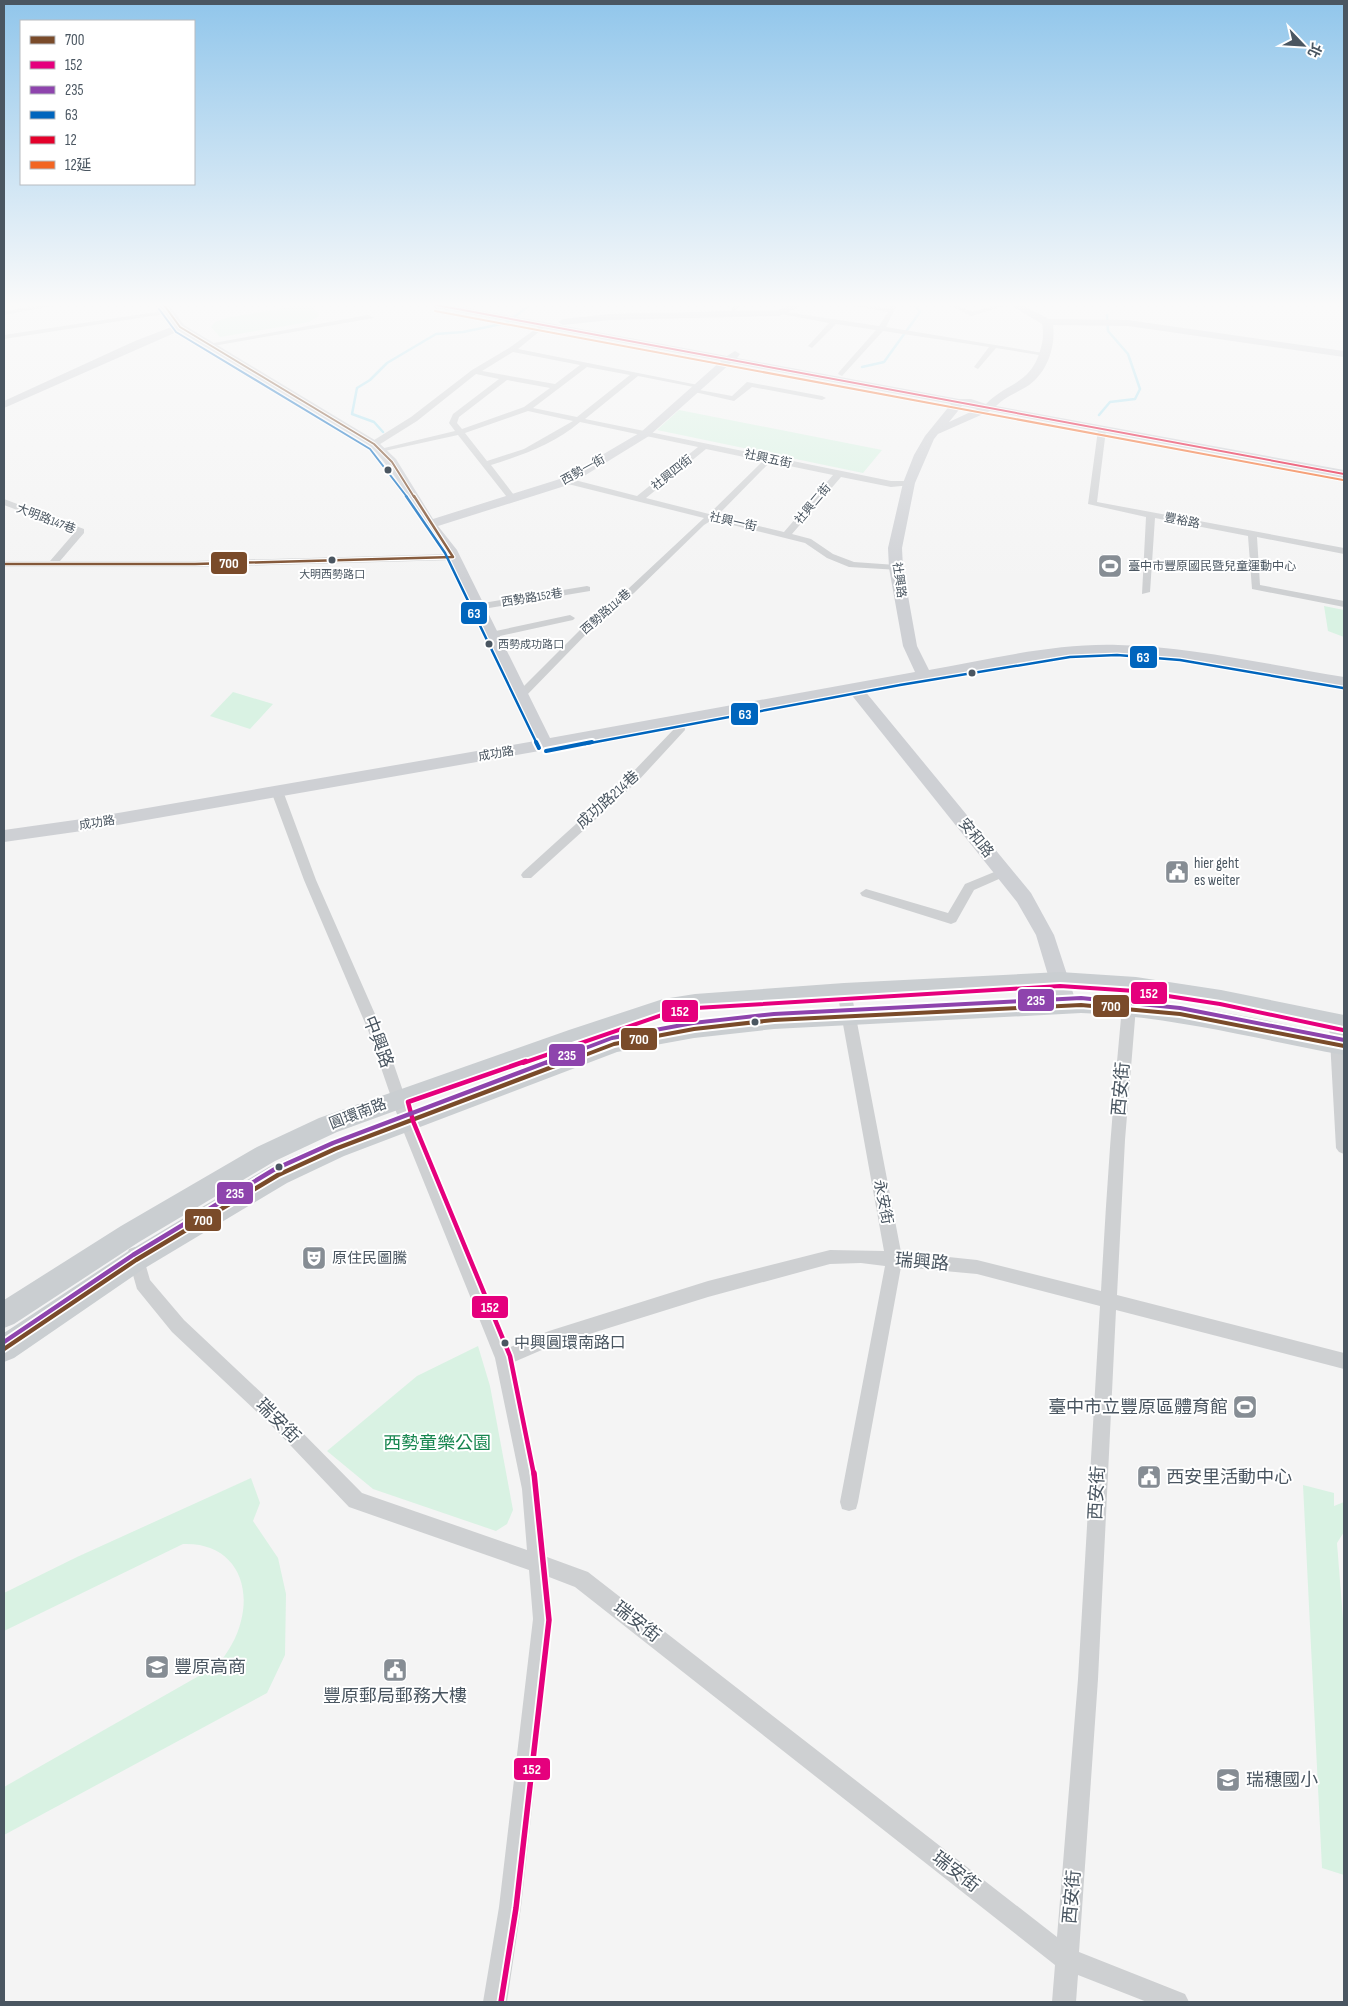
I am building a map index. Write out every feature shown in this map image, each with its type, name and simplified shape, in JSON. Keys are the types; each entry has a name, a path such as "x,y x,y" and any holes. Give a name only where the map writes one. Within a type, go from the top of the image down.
{"main road":[{"name":"圓環南路","path":"4,1315 130,1234 266,1154 328,1125 577,1036 663,1008 695,1002 844,991 1060,980 1126,984 1221,998 1340,1034"},
{"name":"圓環南路","path":"4,1349 136,1260 278,1175 334,1149 614,1044 696,1028 848,1015 1067,1005 1129,1007 1220,1021 1340,1034"}],"street":[{"path":"4,405 18,399"},
{"path":"296,399 377,447 392,462 430,524 453,557 544,745"},
{"path":"377,447 441,399"},
{"path":"478,399 456,416 453,423 514,499"},
{"path":"377,447 460,432 527,409 541,399"},
{"path":"486,464 526,451 580,420 606,399"},
{"name":"西勢一街","path":"430,524 567,481 645,434 685,399"},
{"path":"943,399 991,404 1102,430 1344,474"},
{"path":"964,399 1344,464"},
{"path":"933,433 1001,399"},
{"path":"991,404 1010,401 1216,438"},
{"name":"社興路","path":"924,675 910,646 896,568 895,548 909,483 920,455 933,433 960,402"},
{"name":"社興五街","path":"527,409 890,484 909,483"},
{"path":"1038,412 1344,470"},
{"name":"豐裕路","path":"1102,430 1092,504 1344,551"},
{"name":"社興四街","path":"639,499 704,446"},
{"name":"西勢路114巷","path":"521,696 596,619 631,591 701,523 711,517 768,460"},
{"name":"社興二街","path":"787,535 839,474"},
{"name":"社興一街","path":"567,481 808,540 830,556 852,565 896,568"},
{"name":"大明路147巷","path":"4,502 81,531 54,562"},
{"path":"1145,592 1151,515"},
{"path":"1252,534 1255,587 1344,604"},
{"path":"4,564 54,562 195,564 453,557"},
{"name":"西勢路152巷","path":"477,607 587,589"},
{"path":"491,635 570,618"},
{"name":"成功路","path":"4,836 89,824 544,745 924,675 1070,651 1117,649 1181,654 1344,682"},
{"name":"安和路","path":"854,688 1004,872 1045,935 1067,1005"},
{"name":"成功路214巷","path":"526,875 634,778 680,730 679,720"},
{"name":"中興路","path":"277,791 310,878 349,965 400,1098 407,1123 504,1358 531,1489 543,1619 510,1907 496,2002"},
{"path":"866,893 950,919 969,887 1004,872"},
{"name":"西安街","path":"1064,2002 1088,1679 1117,1140 1129,1007 1126,984"},
{"name":"永安街","path":"844,991 894,1259 849,1502"},
{"path":"1340,1034 1344,1148"},
{"name":"瑞安街","path":"130,1234 143,1284 178,1326 279,1421 356,1500 581,1579 1066,1959 1177,2002"},
{"name":"瑞興路","path":"504,1358 549,1339 708,1289 830,1257 861,1256 977,1267 1344,1361"}],"green space":[{"path":"679,410 882,450 863,473 657,430"},
{"path":"1324,606 1344,610 1344,637 1328,631"},
{"path":"233,692 273,704 250,729 210,716"},
{"name":"西勢童樂公園","path":"478,1346 490,1386 513,1510 507,1524 496,1531 373,1489 327,1451 417,1376"},
{"path":"251,1478 260,1503 253,1521 278,1558 286,1594 285,1655 267,1693 4,1835 4,1787 218,1665 229,1650 237,1633 244,1605 240,1577 224,1556 213,1549 199,1545 183,1544 4,1631 4,1593 77,1557"},
{"path":"1303,1485 1334,1493 1334,1506 1344,1502 1344,1532 1337,1543 1344,1632 1344,1875 1322,1868"}],"waterway":[{"path":"355,399 352,414 374,422 383,432"},
{"path":"1099,415 1110,402 1135,399"}],"transit line":[{"name":"63","path":"286,399 370,449 391,473 445,553 539,748"},
{"name":"700","path":"299,399 374,444 392,462 453,557"},
{"name":"12延","path":"906,399 1343,480"},
{"name":"12","path":"939,399 1344,474"},
{"name":"700","path":"4,564 195,564 453,557"},
{"name":"63","path":"546,751 900,685 1070,657 1117,655 1180,660 1343,688"},
{"name":"152","path":"501,2002 516,1908 549,1620 537,1488 510,1356 413,1121 408,1102 665,1014 696,1008 1060,986 1135,991 1220,1004 1343,1030"},
{"name":"235","path":"4,1342 133,1255 275,1169 333,1143 612,1038 693,1023 774,1014 1081,998 1147,1003 1213,1013 1344,1040"},
{"name":"700","path":"4,1349 136,1260 278,1175 335,1149 614,1044 694,1029 774,1020 1081,1005 1147,1010 1213,1019 1344,1046"}],"place":[{"name":"大明西勢路口","path":"332,560"},
{"name":"臺中市豐原國民暨兒童運動中心","path":"1110,566"},
{"name":"西勢成功路口","path":"489,644"},
{"name":"hier geht es weiter","path":"1177,872"},
{"name":"原住民圖騰","path":"314,1258"},
{"name":"中興圓環南路口","path":"505,1343"},
{"name":"臺中市立豐原區體育館","path":"1245,1407"},
{"name":"西安里活動中心","path":"1149,1477"},
{"name":"豐原高商","path":"157,1667"},
{"name":"豐原郵局郵務大樓","path":"395,1670"},
{"name":"瑞穗國小","path":"1228,1780"}]}
